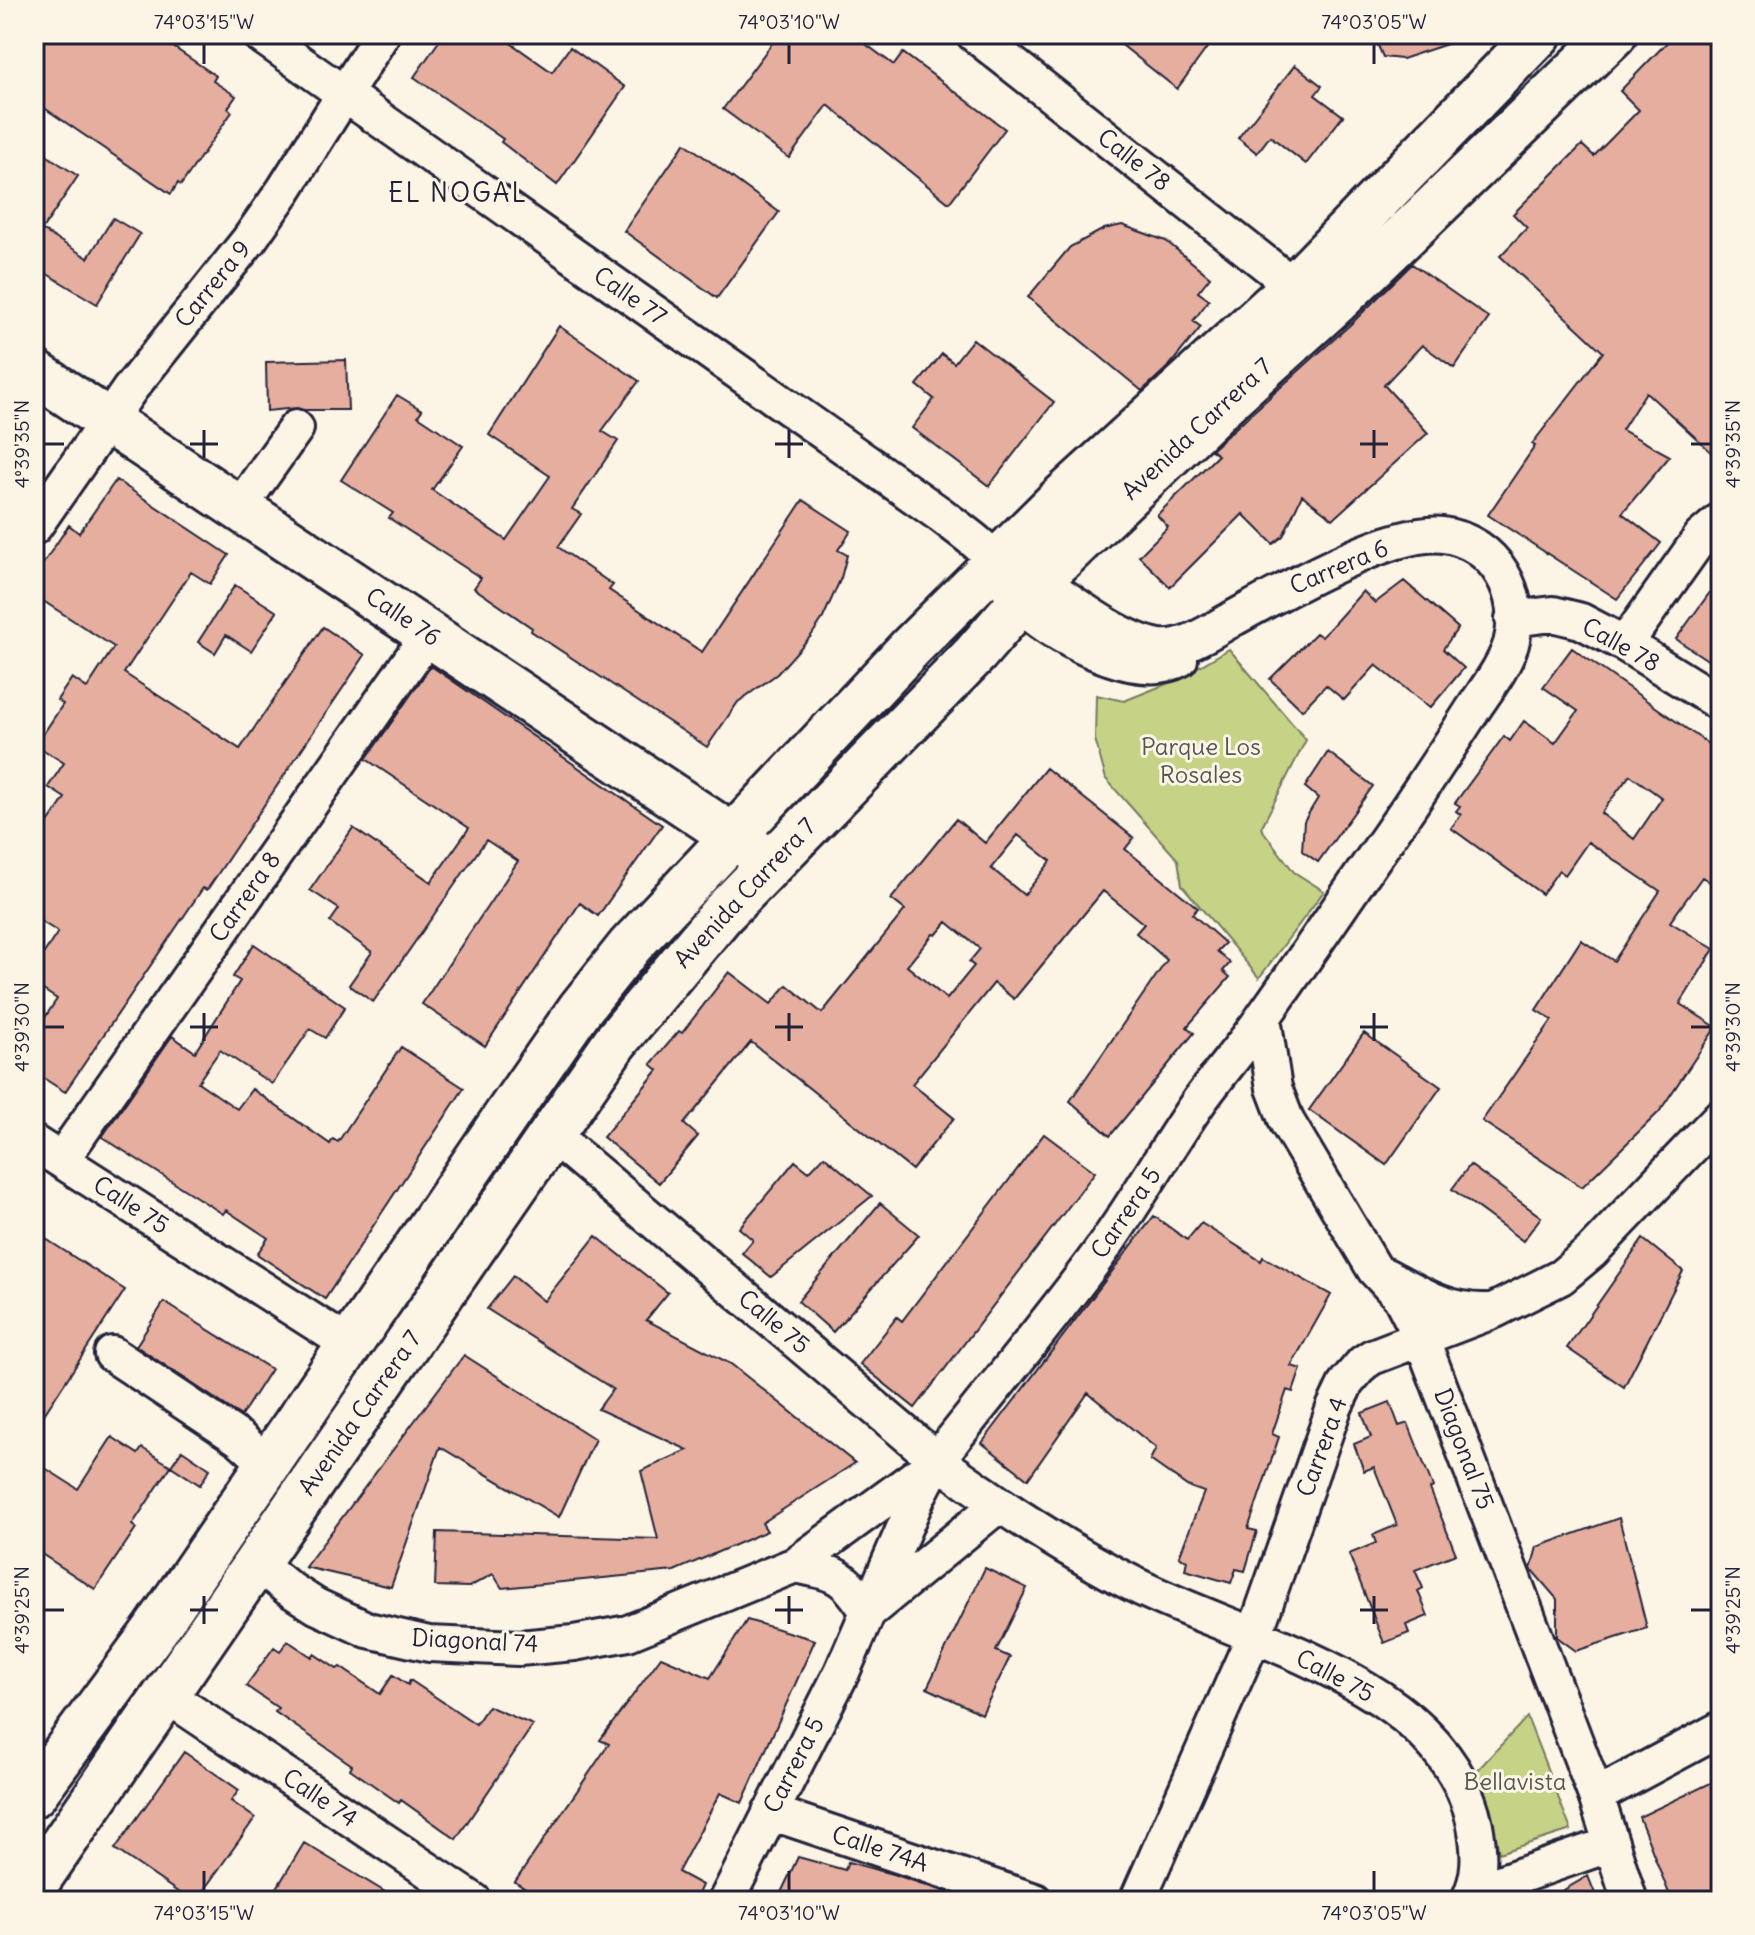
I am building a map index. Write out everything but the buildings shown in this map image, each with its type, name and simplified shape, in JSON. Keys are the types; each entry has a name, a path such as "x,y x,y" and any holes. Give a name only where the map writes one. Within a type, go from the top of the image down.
{"main road":[{"name":"Avenida Carrera 7","path":"34,1794 155,1630 580,1009 630,946 911,647 1057,502 1294,286 1539,34"},
{"name":"Avenida Carrera 7","path":"34,1886 615,1042 670,973 771,862 976,653 1029,591 1223,404 1335,303 1614,34"},
{"name":"Calle 76","path":"34,372 771,862"}],"street":[{"name":"Calle 77","path":"259,34 941,515 996,562 1002,578 1029,591 1054,629 1094,651 1138,665 1158,666 1177,661 1209,632"},
{"name":"Carrera 9","path":"34,527 130,389 249,240 382,34"},
{"name":"Calle 78","path":"974,34 1294,286"},
{"path":"239,508 296,428"},
{"path":"1625,644 1701,537 1721,520"},
{"name":"Carrera 6","path":"1209,632 1337,564 1418,534 1457,538 1474,546"},
{"name":"Carrera 5","path":"726,1901 842,1672 918,1496 937,1460 1094,1262 1201,1100 1263,1018 1499,671 1511,643 1513,619 1503,572 1491,557 1474,546"},
{"name":"Calle 78","path":"1513,619 1565,615 1625,644 1721,704"},
{"name":"Carrera 8","path":"48,1152 429,634"},
{"name":"Diagonal 75","path":"1263,1018 1274,1088 1287,1122 1375,1270 1401,1298 1421,1337 1596,1796 1630,1901"},
{"name":"Carrera 4","path":"1137,1901 1254,1636 1334,1408 1346,1383 1372,1357 1495,1310 1561,1277 1584,1259 1721,1116"},
{"name":"Calle 75","path":"552,1135 937,1460 998,1505 1139,1587 1363,1687 1419,1727 1456,1772 1472,1811 1479,1847 1479,1869 1470,1896"},
{"name":"Calle 75","path":"48,1152 350,1345"},
{"path":"1375,1270 1437,1303 1457,1309 1495,1310"},
{"path":"112,1354 240,1439 269,1465"},
{"name":"Diagonal 74","path":"257,1563 306,1600 368,1630 429,1644 519,1648 574,1643 628,1633 686,1612 795,1565 937,1460"},
{"path":"795,1565 827,1571 839,1577 854,1588 868,1612 998,1505"},
{"name":"Calle 74","path":"166,1695 462,1898"},
{"path":"1596,1796 1721,1729"},
{"name":"Calle 74A","path":"770,1812 1035,1901"},
{"name":"Calle 75","path":"1470,1896 1611,1844"}],"green space":[{"name":"Parque Los Rosales","path":"1229,649 1306,740 1261,828 1294,872 1324,891 1259,978 1182,885 1178,860 1106,779 1095,739 1096,695 1124,701 1174,681"},
{"name":"Bellavista","path":"1527,1717 1571,1830 1499,1853 1490,1811 1473,1775"}],"district":[{"name":"EL NOGAL","path":"458,193"}]}
